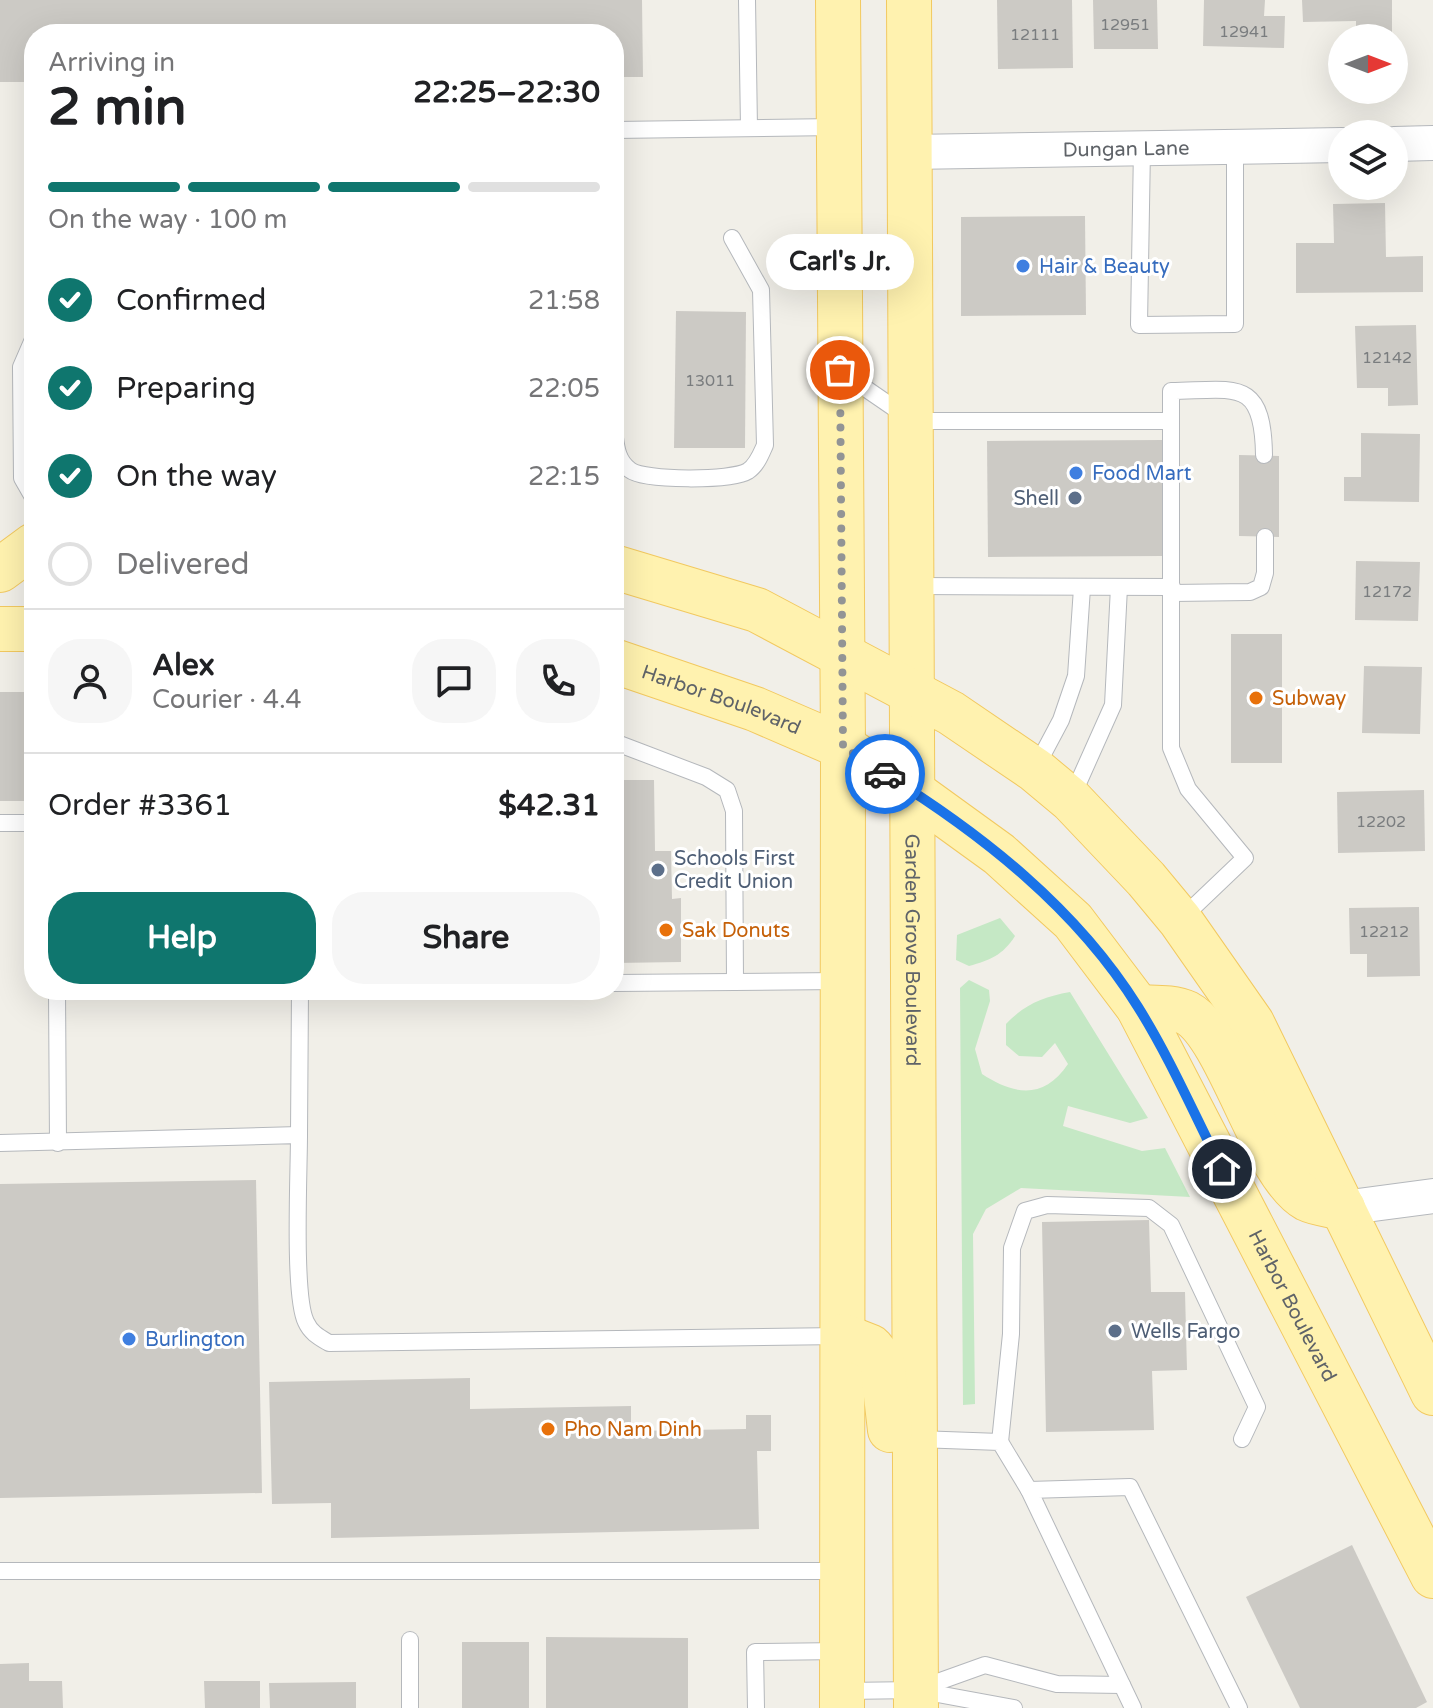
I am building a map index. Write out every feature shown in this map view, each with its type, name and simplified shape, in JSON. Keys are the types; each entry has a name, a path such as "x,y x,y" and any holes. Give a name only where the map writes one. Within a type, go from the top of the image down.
{"main road":[{"path":"838,0 843,747 841,1683"},
{"name":"Garden Grove Boulevard","path":"909,0 916,1699"},
{"path":"0,543 24,544"},
{"path":"0,570 24,552"},
{"path":"624,570 757,610 841,653 951,713 1035,770 1071,800 1180,920 1252,1023 1433,1393"},
{"path":"0,629 24,629"},
{"name":"Harbor Boulevard","path":"624,664 755,709 843,747 912,791 999,854 1073,921 1138,1007 1433,1576"},
{"path":"1138,1007 1177,1009 1191,1015 1211,1041 1289,1178 1306,1198 1343,1208"},
{"path":"843,1336 871,1347 882,1361 894,1477 906,1487 916,1488"}],"street":[{"path":"1408,144 1433,143"},
{"name":"Dungan Lane","path":"910,152 1328,145"},
{"path":"1343,1208 1433,1196"}],"lane":[{"path":"747,0 749,128"},
{"path":"624,130 838,127"},
{"path":"1142,148 1139,325 1235,324 1235,147"},
{"path":"624,463 630,470 644,476 730,477 749,470 760,458 765,445 761,290 732,238"},
{"path":"24,360 21,367 24,482"},
{"path":"840,370 913,421 1171,421"},
{"path":"1180,920 1245,858 1188,789 1171,748 1171,391 1239,390 1250,397 1264,427 1264,455"},
{"path":"912,586 1119,587 1250,592 1261,587 1265,573 1265,537"},
{"path":"1071,800 1113,705 1119,587"},
{"path":"1035,770 1061,720 1076,676 1082,588"},
{"path":"624,746 706,777 727,790 734,811 735,982"},
{"path":"0,823 24,823"},
{"path":"624,983 842,981"},
{"path":"57,1000 58,1143"},
{"path":"300,1000 300,1291 305,1320 314,1334 329,1343 843,1336"},
{"path":"0,1143 299,1135"},
{"path":"1133,1708 1029,1490 1000,1442 1011,1334 1012,1248 1025,1211 1047,1205 1149,1208 1171,1225 1257,1407 1242,1439"},
{"path":"916,1439 1000,1442"},
{"path":"1029,1490 1130,1487 1239,1708"},
{"path":"0,1571 841,1571"},
{"path":"410,1640 410,1708"},
{"path":"756,1708 755,1652 841,1683 916,1699 1014,1708"},
{"path":"916,1699 985,1665 1057,1684 1122,1685"}],"green space":[{"path":"1000,918 1015,936 1006,948 990,959 969,966 956,960 957,935"},
{"path":"969,980 989,990 990,1001 975,1049 982,1074 1017,1090 1039,1089 1049,1084 1068,1064 1055,1043 1042,1057 1019,1056 1006,1045 1006,1024 1035,1002 1070,992 1148,1118 1130,1123 1068,1106 1063,1126 1142,1151 1165,1148 1190,1197 1021,1188 986,1209 973,1234 975,1404 963,1405 960,988"}],"building":[{"path":"0,0 642,0 643,77 624,77 624,24 24,24 24,82 0,82"},
{"path":"997,0 1072,0 1073,68 998,69"},
{"path":"1093,0 1157,0 1158,49 1094,49"},
{"path":"1204,0 1265,0 1264,16 1285,16 1284,48 1203,46"},
{"path":"1302,0 1392,0 1392,24 1303,22"},
{"path":"1385,203 1386,257 1423,256 1423,292 1296,293 1296,243 1334,243 1333,204"},
{"path":"1085,216 1086,315 961,316 961,217"},
{"path":"676,311 746,312 745,448 674,448"},
{"path":"1416,325 1418,405 1388,406 1388,388 1357,388 1355,326"},
{"path":"1361,433 1420,434 1419,502 1344,501 1344,477 1361,477"},
{"name":"Shell","path":"1163,440 1163,556 988,557 987,441"},
{"path":"1239,455 1279,456 1279,537 1239,536"},
{"path":"1356,561 1420,562 1418,621 1355,620"},
{"name":"Subway","path":"1231,634 1282,634 1282,763 1231,763"},
{"path":"1364,666 1422,667 1420,734 1362,733"},
{"path":"0,692 24,692 24,801 0,801"},
{"path":"624,780 654,780 655,851 671,851 672,899 681,898 681,962 624,963"},
{"path":"1424,790 1425,851 1338,853 1337,792"},
{"path":"1419,907 1420,976 1367,977 1367,954 1350,954 1349,908"},
{"name":"Burlington","path":"256,1180 262,1493 0,1498 0,1184"},
{"name":"Wells Fargo","path":"1149,1220 1151,1292 1185,1292 1187,1370 1152,1371 1154,1430 1046,1432 1042,1222"},
{"path":"470,1378 470,1409 631,1406 631,1431 746,1429 746,1415 771,1415 771,1451 757,1451 759,1529 331,1538 331,1503 272,1504 269,1382"},
{"path":"1352,1545 1427,1702 1416,1708 1300,1708 1246,1597"},
{"path":"546,1637 688,1638 688,1708 546,1708"},
{"path":"462,1642 529,1642 529,1708 462,1708"},
{"path":"29,1663 29,1681 62,1681 63,1708 0,1708 0,1664"},
{"path":"204,1681 260,1681 260,1708 205,1708"},
{"path":"356,1682 356,1708 270,1708 269,1683"}],"way so far":[{"path":"840,370 843,747 885,774"}],"place":[{"name":"Hair & Beauty","path":"1023,266"},
{"name":"Carl's Jr.","path":"840,370"},
{"name":"Food Mart","path":"1076,473"},
{"name":"Shell","path":"1075,498"},
{"name":"Subway","path":"1256,698"},
{"name":"Schools First Credit Union","path":"658,870"},
{"name":"Sak Donuts","path":"666,930"},
{"name":"Wells Fargo","path":"1115,1331"},
{"name":"Burlington","path":"129,1339"},
{"name":"Pho Nam Dinh","path":"548,1429"}],"route":[{"path":"885,774 999,854 1073,921 1138,1007 1222,1169"}]}
